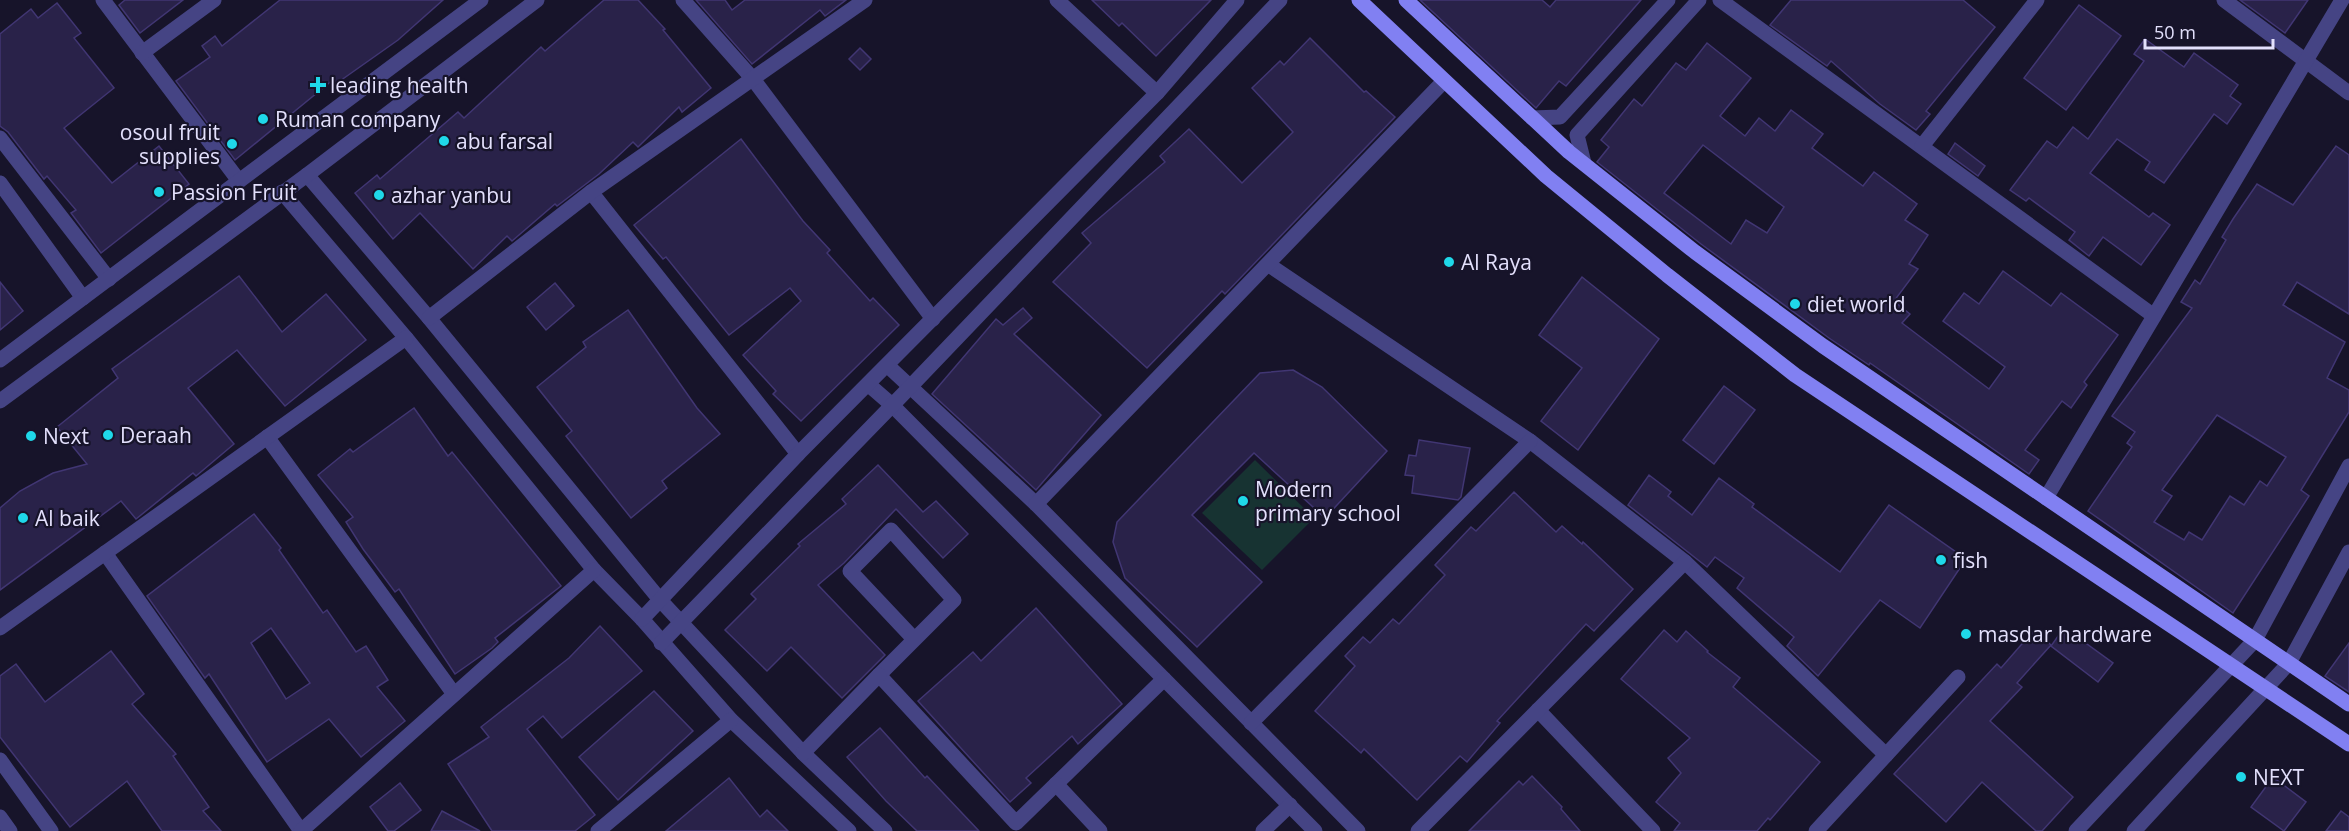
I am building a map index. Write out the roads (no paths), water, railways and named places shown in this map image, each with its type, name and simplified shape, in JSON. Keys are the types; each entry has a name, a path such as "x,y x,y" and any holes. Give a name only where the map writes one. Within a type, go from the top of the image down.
{"main road":[{"path":"1359,0 1546,176 1795,375 2349,744"},
{"path":"1406,0 1532,118 1695,252 1823,346 2349,704"}],"street":[{"path":"103,0 239,181"},
{"path":"142,53 214,0"},
{"path":"0,360 481,0"},
{"path":"0,401 307,175 537,0"},
{"path":"683,0 753,79 933,319"},
{"path":"429,318 591,192 865,0"},
{"path":"1057,0 1157,93"},
{"path":"642,618 661,601 798,454 1157,93 1237,0"},
{"path":"661,643 910,387 1280,0"},
{"path":"1532,118 1560,117 1668,0"},
{"path":"1584,163 1577,135 1699,0"},
{"path":"1720,0 2154,316"},
{"path":"1922,147 2037,0"},
{"path":"2224,0 2349,93"},
{"path":"2046,498 2342,0"},
{"path":"1036,504 1444,81"},
{"path":"0,138 109,279"},
{"path":"307,175 429,318 661,601 803,753 885,831"},
{"path":"0,183 84,298"},
{"path":"282,192 406,338 594,570 642,618 661,643 731,720 849,831"},
{"path":"591,192 798,454"},
{"path":"1269,265 1530,441 1685,562 1886,755"},
{"path":"0,628 406,338"},
{"path":"888,366 1036,504 1358,831"},
{"path":"869,385 892,405 1290,805 1311,830"},
{"path":"267,437 454,694"},
{"path":"1251,723 1530,441"},
{"path":"2076,831 2255,640 2349,466"},
{"path":"803,753 954,600 891,530 850,571 914,639"},
{"path":"2137,830 2289,663 2349,552"},
{"path":"105,553 301,831 594,570"},
{"path":"1419,831 1685,562"},
{"path":"879,675 1021,827 1056,784 1164,679"},
{"path":"1816,831 1958,677"},
{"path":"1538,710 1653,831"},
{"path":"598,831 731,720"},
{"path":"0,760 51,831"},
{"path":"1056,784 1100,831"},
{"path":"1263,831 1290,805"},
{"path":"0,817 10,831"}],"place":[{"name":"leading health","path":"318,85"},
{"name":"Ruman company","path":"263,119"},
{"name":"abu farsal","path":"444,141"},
{"name":"osoul fruit supplies","path":"232,144"},
{"name":"Passion Fruit","path":"159,192"},
{"name":"azhar yanbu","path":"379,195"},
{"name":"Al Raya","path":"1449,262"},
{"name":"diet world","path":"1795,304"},
{"name":"Deraah","path":"108,435"},
{"name":"Next","path":"31,436"},
{"name":"Modern primary school","path":"1243,501"},
{"name":"Al baik","path":"23,518"},
{"name":"fish","path":"1941,560"},
{"name":"masdar hardware","path":"1966,634"},
{"name":"NEXT","path":"2241,777"}]}
